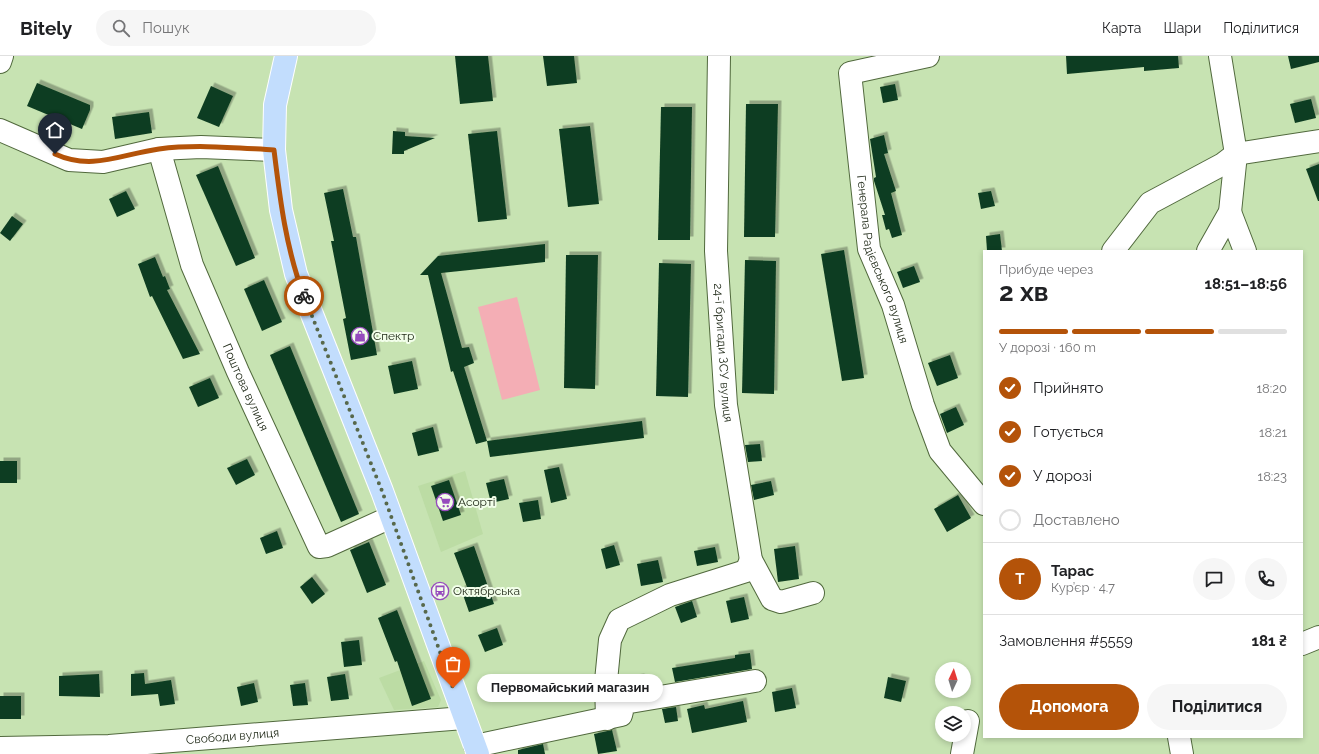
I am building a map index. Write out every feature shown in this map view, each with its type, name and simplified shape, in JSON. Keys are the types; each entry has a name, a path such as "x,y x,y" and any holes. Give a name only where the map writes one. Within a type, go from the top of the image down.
{"main road":[{"path":"286,56 275,105 274,150 281,210 296,274 391,517 476,750"}],"street":[{"path":"0,62 2,56"},
{"name":"24-ї бригади ЗСУ вулиця","path":"718,56 716,251 721,336 726,405 751,560 772,599 781,602 813,593"},
{"name":"Генерала Радієвського вулиця","path":"928,56 850,72 869,250 893,305 923,405 940,451 983,503"},
{"path":"1209,250 1230,212 1236,154 1220,56"},
{"path":"0,130 69,160 102,162 159,149 201,147 274,150"},
{"path":"1113,250 1150,204 1223,164 1236,154 1319,141"},
{"name":"Поштова вулиця","path":"159,149 192,265 238,372 319,547 327,546 391,517"},
{"path":"1230,212 1245,250"},
{"path":"607,718 606,681 610,640 619,620 670,595 746,571 751,560"},
{"path":"1303,644 1319,637"},
{"path":"476,750 621,715 624,703 755,681"},
{"name":"Свободи вулиця","path":"0,748 109,746 464,718"},
{"path":"1179,738 1182,754"},
{"path":"962,754 964,742"}],"shaded area":[{"path":"517,297 540,390 502,400 478,307"},
{"path":"465,471 483,534 441,552 418,486"},
{"path":"424,661 441,700 438,707 394,710 379,678"}],"building":[{"path":"455,56 488,56 493,101 460,104"},
{"path":"543,56 574,56 577,83 547,86"},
{"path":"1066,56 1178,56 1179,68 1144,71 1144,67 1067,74"},
{"path":"1288,56 1319,56 1319,62 1291,69"},
{"path":"37,83 90,105 90,110 82,129 27,106"},
{"path":"895,84 898,100 883,103 880,87"},
{"path":"211,86 233,96 219,127 197,118"},
{"path":"1311,99 1316,118 1295,123 1290,104"},
{"path":"746,104 778,104 775,237 744,237"},
{"path":"661,107 692,107 690,240 658,240"},
{"path":"149,112 152,133 115,139 112,117"},
{"path":"590,126 599,204 568,207 559,129"},
{"path":"393,131 405,132 405,136 435,138 404,151 404,154 392,154"},
{"path":"497,131 507,219 478,222 468,134"},
{"path":"884,135 888,153 884,154 896,191 891,193 902,235 892,238 889,229 886,230 882,215 885,215 874,181 874,178 876,177 870,139"},
{"path":"1319,164 1319,201 1318,201 1306,169"},
{"path":"218,166 255,258 236,266 196,175"},
{"path":"343,189 353,237 356,237 377,355 351,360 343,319 346,318 331,241 334,241 324,193"},
{"path":"126,191 135,209 117,217 109,199"},
{"path":"991,191 995,206 981,209 978,193"},
{"path":"12,216 23,224 10,241 0,233"},
{"path":"1000,234 1002,250 987,250 986,236"},
{"path":"545,244 545,262 441,273 462,348 469,347 474,363 464,367 487,441 476,444 453,371 451,372 428,275 420,275 438,256"},
{"path":"844,250 864,378 842,381 821,254"},
{"path":"566,255 598,255 595,389 564,388"},
{"path":"155,257 163,277 165,276 170,289 167,290 200,354 183,359 152,296 150,297 138,264"},
{"path":"745,260 776,261 774,394 742,393"},
{"path":"659,263 691,264 688,397 656,396"},
{"path":"914,266 920,282 903,288 897,272"},
{"path":"264,280 282,322 262,331 244,289"},
{"path":"290,346 359,514 341,522 270,355"},
{"path":"950,355 958,378 937,386 928,363"},
{"path":"412,361 418,389 394,394 388,366"},
{"path":"210,378 219,398 198,407 189,387"},
{"path":"956,407 964,425 947,433 940,414"},
{"path":"642,421 644,438 490,457 487,441"},
{"path":"433,427 439,451 418,456 412,433"},
{"path":"760,444 762,461 748,462 745,445"},
{"path":"247,459 255,475 236,485 227,468"},
{"path":"0,461 17,461 17,483 0,483"},
{"path":"559,467 567,499 551,503 544,470"},
{"path":"504,479 509,499 491,503 486,483"},
{"path":"449,480 461,515 443,521 431,486"},
{"path":"771,481 774,495 754,500 751,485"},
{"path":"958,495 971,518 947,532 934,509"},
{"path":"538,500 541,519 523,522 519,503"},
{"path":"277,531 283,548 266,554 260,538"},
{"path":"369,542 386,585 367,593 350,550"},
{"path":"614,545 620,565 606,569 601,549"},
{"path":"474,546 494,604 469,612 461,589 467,587 454,553"},
{"path":"795,546 799,579 778,582 774,549"},
{"path":"715,547 718,562 697,566 694,551"},
{"path":"658,560 663,582 641,586 637,564"},
{"path":"312,577 325,594 312,604 300,587"},
{"path":"744,597 749,619 731,623 726,601"},
{"path":"692,601 697,617 681,623 675,607"},
{"path":"397,610 431,699 412,706 397,661 395,662 378,618"},
{"path":"497,628 503,645 485,652 478,635"},
{"path":"359,640 362,665 344,667 341,642"},
{"path":"750,653 752,669 675,682 672,668 735,658 735,655"},
{"path":"144,673 145,684 171,680 175,704 160,706 158,694 131,696 131,674"},
{"path":"99,674 100,697 59,696 59,676"},
{"path":"345,674 349,699 331,701 327,677"},
{"path":"641,677 643,687 629,689 627,680"},
{"path":"888,677 906,681 901,702 884,698"},
{"path":"254,683 258,702 241,706 237,687"},
{"path":"305,683 308,705 293,706 290,685"},
{"path":"792,688 796,708 775,712 772,692"},
{"path":"0,696 21,696 21,719 0,719"},
{"path":"743,701 747,722 692,733 687,709 704,705 705,709"},
{"path":"676,707 678,721 665,723 662,709"},
{"path":"612,730 617,751 598,754 594,734"},
{"path":"543,744 545,754 518,754 518,750"}],"way so far":[{"path":"304,296 382,491 453,688"}],"place":[{"name":"Спектр","path":"360,336"},
{"name":"Асорті","path":"445,502"},
{"name":"Октябрська","path":"440,591"},
{"name":"Первомайський магазин","path":"453,688"}],"route":[{"path":"55,154 69,160 102,162 159,149 201,147 274,150 281,210 296,274 304,296"}]}
